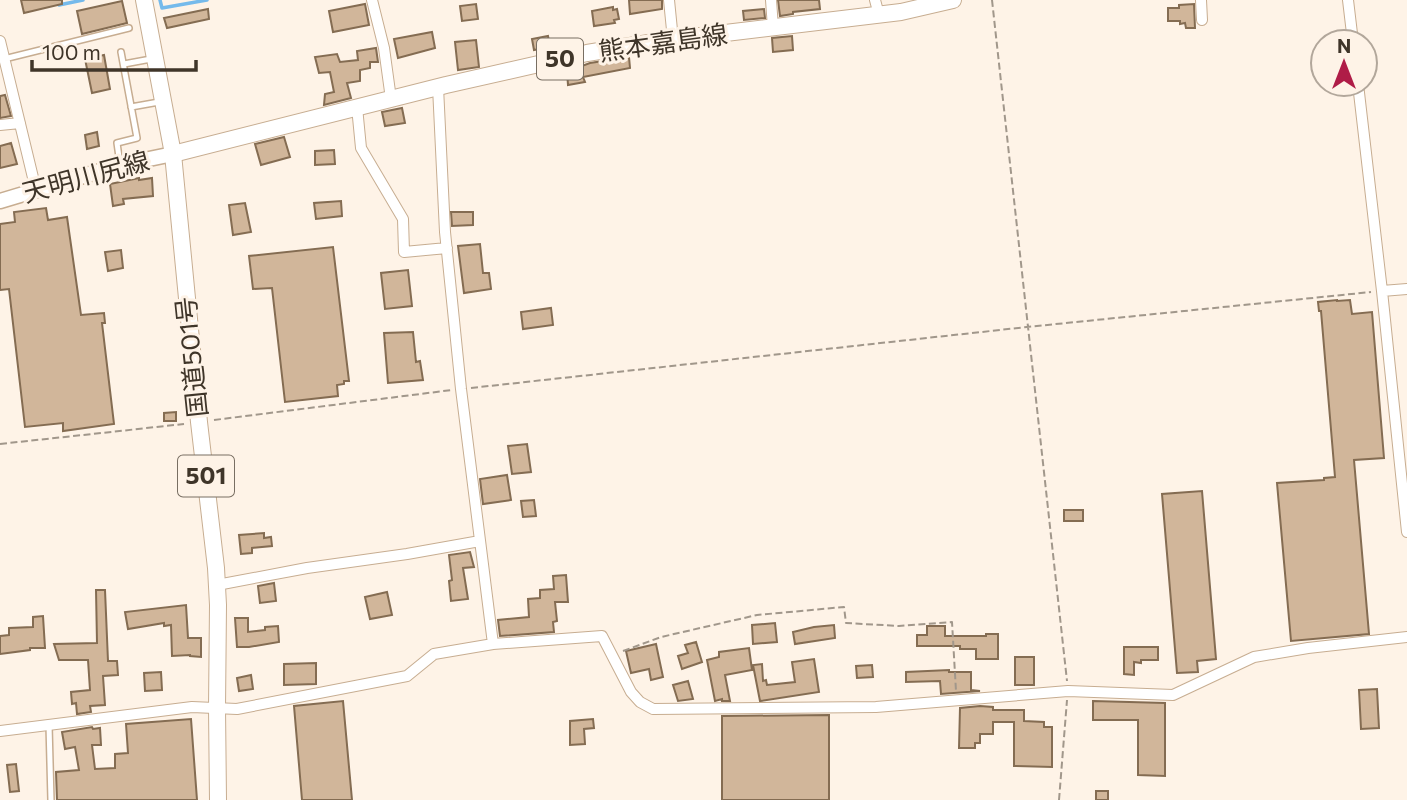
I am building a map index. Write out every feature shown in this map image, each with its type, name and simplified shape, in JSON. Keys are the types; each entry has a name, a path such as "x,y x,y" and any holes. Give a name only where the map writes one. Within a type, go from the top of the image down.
{"main road":[{"name":"国道501号","path":"144,0 173,154 217,585 218,800"},
{"name":"熊本嘉島線","path":"173,154 438,87 587,53 772,28 877,7 901,12 953,0"},
{"name":"天明川尻線","path":"0,201 120,166 173,154"}],"street":[{"path":"372,0 384,48 391,99"},
{"path":"669,0 673,40"},
{"path":"771,0 772,28"},
{"path":"1201,0 1202,20"},
{"path":"1348,0 1351,28"},
{"path":"0,41 36,190"},
{"path":"438,87 447,248 461,389 493,645"},
{"path":"1360,98 1407,532"},
{"path":"357,107 361,148 403,219 404,252 447,248"},
{"path":"0,125 20,123"},
{"path":"1382,291 1407,289"},
{"path":"217,585 480,541"},
{"path":"0,732 192,707 237,709 407,676 434,654 493,645 602,636 631,692 640,702 653,709 876,707 1068,691 1173,695 1254,657 1308,648 1407,638"}],"lane":[{"path":"4,59 129,29"},
{"path":"120,166 117,143 137,138 121,52"},
{"path":"124,64 155,59"},
{"path":"131,107 163,101"},
{"path":"49,725 51,800"}],"path":[{"path":"992,0 1068,691 1059,800"},
{"path":"0,444 461,389 1382,291"},
{"path":"612,656 661,637 757,615 844,607 846,623 899,626 952,622 956,700"}],"building":[{"path":"21,0 62,0 62,4 24,13"},
{"path":"629,0 662,0 662,9 630,14"},
{"path":"778,0 819,0 820,9 780,16"},
{"path":"122,1 127,23 82,34 77,11"},
{"path":"365,4 369,25 333,32 329,11"},
{"path":"476,4 478,19 462,21 460,6"},
{"path":"1194,4 1195,28 1186,28 1185,23 1180,24 1180,21 1168,21 1168,8"},
{"path":"613,7 613,10 617,9 619,19 614,20 615,23 594,26 592,11"},
{"path":"208,9 209,19 167,28 164,18"},
{"path":"764,9 765,18 744,20 743,11"},
{"path":"432,32 435,48 398,58 394,39"},
{"path":"548,36 550,47 534,50 532,39"},
{"path":"792,36 793,50 773,52 772,38"},
{"path":"476,40 479,67 458,70 455,42"},
{"path":"376,48 378,62 370,62 370,68 360,70 360,81 347,83 351,98 324,105 325,94 334,92 330,72 319,73 315,57 337,54 340,62 358,60 357,51"},
{"path":"104,55 110,89 92,93 85,59"},
{"path":"629,57 630,68 583,77 585,82 568,85 567,71 580,69 579,67 590,63"},
{"path":"5,95 11,116 0,118 0,96"},
{"path":"402,108 405,123 385,126 382,112"},
{"path":"97,132 99,146 87,149 85,135"},
{"path":"284,137 290,157 261,165 255,144"},
{"path":"11,143 17,164 0,168 0,146"},
{"path":"334,150 335,164 315,165 315,151"},
{"path":"152,178 153,196 123,199 124,204 113,206 110,184"},
{"path":"341,201 342,216 316,219 314,203"},
{"path":"245,203 251,232 233,235 229,205"},
{"path":"46,208 48,220 67,217 81,315 104,313 105,323 102,323 114,424 63,431 63,423 25,427 9,289 0,290 0,224 15,222 14,212"},
{"path":"451,212 473,212 473,225 452,226"},
{"path":"480,244 483,273 489,273 491,289 464,293 458,246"},
{"path":"333,247 349,381 337,385 338,396 285,402 272,288 253,289 249,256"},
{"path":"121,250 123,268 108,271 105,252"},
{"path":"408,270 412,306 385,309 381,273"},
{"path":"1350,300 1352,314 1372,312 1384,458 1354,460 1369,634 1291,641 1277,483 1335,477 1321,311 1318,302"},
{"path":"551,308 553,325 523,329 521,312"},
{"path":"413,332 416,362 420,361 423,380 388,383 384,333"},
{"path":"176,412 176,421 164,421 164,413"},
{"path":"527,444 531,472 512,474 508,446"},
{"path":"507,475 511,500 483,504 480,479"},
{"path":"1202,491 1216,659 1197,661 1198,672 1177,673 1162,494"},
{"path":"534,500 536,516 523,517 521,501"},
{"path":"1064,510 1083,510 1083,521 1064,521"},
{"path":"264,533 264,538 271,537 272,546 252,548 252,553 241,554 239,535"},
{"path":"470,552 474,567 463,568 468,599 451,601 449,555"},
{"path":"566,575 568,602 555,602 557,621 553,622 554,632 500,636 498,620 529,617 528,599 540,598 540,590 554,589 553,576"},
{"path":"274,583 276,601 260,603 258,586"},
{"path":"96,590 105,590 108,661 117,661 118,675 103,676 105,705 90,706 91,712 77,714 76,703 72,704 71,692 90,690 88,660 59,660 54,644 97,643"},
{"path":"387,592 392,615 370,619 365,597"},
{"path":"186,605 188,638 201,638 201,657 172,656 171,625 164,626 164,623 128,629 125,612"},
{"path":"43,616 45,648 0,654 0,636 9,635 9,628 33,627 33,617"},
{"path":"235,618 248,618 248,632 278,626 279,642 237,647"},
{"path":"775,623 777,642 753,644 752,625"},
{"path":"834,625 835,638 795,644 793,632"},
{"path":"927,626 945,626 945,636 998,634 998,659 976,659 976,649 960,649 960,646 917,646 917,635 927,635"},
{"path":"696,642 702,662 682,669 678,656 688,653 685,645"},
{"path":"656,644 663,677 651,680 649,669 631,673 626,651"},
{"path":"1124,647 1158,647 1158,660 1134,662 1134,675 1124,674"},
{"path":"749,648 752,670 725,675 730,701 715,701 707,660 719,657 719,652"},
{"path":"1015,657 1034,657 1034,685 1015,685"},
{"path":"814,659 819,692 760,701 753,665 762,664 763,681 766,680 767,685 795,682 792,662"},
{"path":"316,663 316,684 284,685 284,664"},
{"path":"872,665 873,677 857,678 856,666"},
{"path":"161,672 162,690 145,691 144,673"},
{"path":"906,672 971,672 971,690 980,691 941,694 940,681 906,682"},
{"path":"251,675 253,689 239,691 237,678"},
{"path":"688,681 693,699 678,701 673,685"},
{"path":"1377,689 1379,728 1361,729 1359,690"},
{"path":"343,701 352,800 302,800 294,706"},
{"path":"1093,701 1165,703 1165,776 1138,775 1138,720 1093,720"},
{"path":"993,707 993,710 1024,710 1024,721 1044,722 1044,727 1052,727 1052,767 1014,766 1014,722 993,722 993,734 980,734 980,743 975,743 975,748 959,748 960,708"},
{"path":"829,715 829,800 722,800 722,716"},
{"path":"191,719 197,800 57,800 56,772 79,770 75,747 65,749 62,732 100,728 101,745 92,745 95,769 115,768 115,754 128,753 126,724"},
{"path":"593,719 594,728 584,729 585,744 570,745 570,721"},
{"path":"16,764 19,791 10,792 7,765"},
{"path":"1096,791 1108,791 1108,800 1096,800"}],"waterway":[{"path":"57,0 59,5 83,0"},
{"path":"160,0 162,8 207,0"}]}
